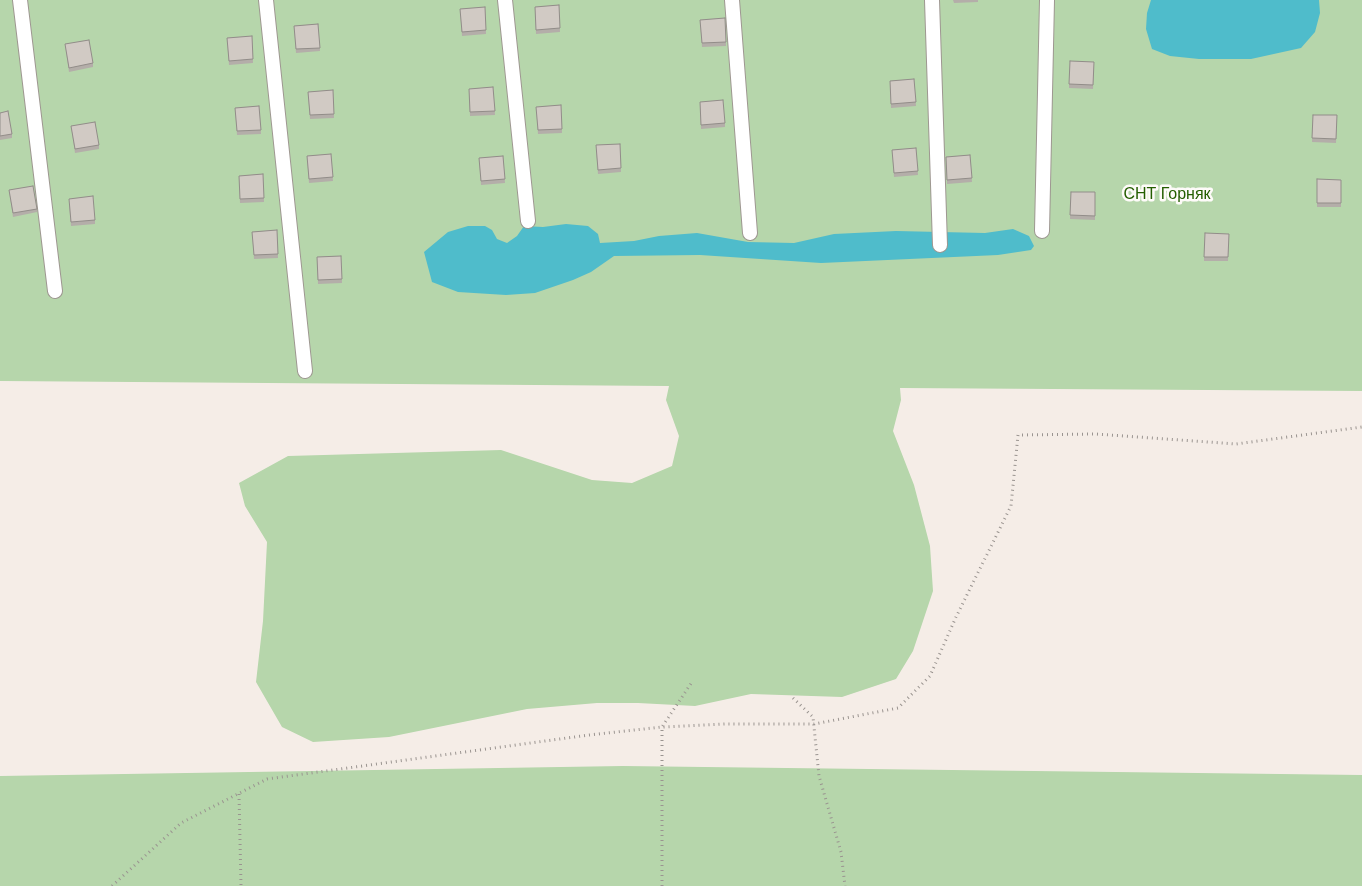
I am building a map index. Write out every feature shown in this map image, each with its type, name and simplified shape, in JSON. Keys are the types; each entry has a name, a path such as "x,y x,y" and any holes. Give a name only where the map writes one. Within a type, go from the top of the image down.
{"lane":[{"path":"20,0 55,290"},
{"path":"266,0 305,371"},
{"path":"505,0 528,221"},
{"path":"732,0 750,233"},
{"path":"932,0 940,245"},
{"path":"1042,231 1047,0"}],"path":[{"path":"112,886 181,822 267,779 662,727 725,724 814,724 898,708 930,676 956,617 1011,506 1018,435 1096,434 1236,444 1362,427"},
{"path":"662,886 662,727 692,682"},
{"path":"793,698 814,717 819,776 841,852 845,886"},
{"path":"239,794 241,886"}],"green space":[{"name":"СНТ Горняк","path":"0,0 1362,0 1362,391 900,388 901,400 893,431 914,485 930,546 933,591 913,651 896,679 842,697 751,694 695,706 597,703 527,709 389,737 313,742 282,727 256,682 263,621 267,542 245,506 239,483 288,456 501,450 592,480 632,483 672,466 679,436 666,400 669,386 0,381"},
{"path":"623,766 1362,775 1362,886 0,886 0,776"}],"water":[{"path":"1151,0 1319,0 1320,13 1315,32 1301,48 1251,59 1199,59 1170,56 1152,49 1146,29 1147,13"},
{"path":"566,224 588,226 598,234 600,243 697,233 748,242 794,243 834,234 896,231 985,233 1013,229 1029,236 1034,246 1031,250 998,255 821,263 700,255 614,256 591,272 573,280 535,293 506,295 458,292 432,282 424,252 448,232 468,226 485,226 492,230 497,239 507,243 517,236 524,226 543,227"}],"building":[{"path":"559,5 560,28 536,30 535,7"},
{"path":"485,7 486,30 462,32 460,9"},
{"path":"725,18 726,42 702,43 700,20"},
{"path":"318,24 320,48 296,49 294,26"},
{"path":"252,36 253,59 229,61 227,38"},
{"path":"89,40 93,63 69,68 65,44"},
{"path":"1070,61 1094,62 1093,85 1069,84"},
{"path":"914,79 916,102 891,104 890,81"},
{"path":"493,87 495,111 470,112 469,89"},
{"path":"333,90 334,114 310,115 308,92"},
{"path":"723,100 725,123 701,125 700,102"},
{"path":"561,105 562,129 538,130 536,107"},
{"path":"259,106 261,130 237,131 235,108"},
{"path":"8,111 12,134 0,136 0,113"},
{"path":"1313,115 1337,115 1336,139 1312,138"},
{"path":"95,122 99,145 75,149 71,126"},
{"path":"620,144 621,168 598,170 596,145"},
{"path":"916,148 918,171 894,173 892,150"},
{"path":"331,154 333,177 309,179 307,156"},
{"path":"970,155 972,178 947,180 946,157"},
{"path":"503,156 505,179 481,181 479,158"},
{"path":"263,174 264,198 240,199 239,176"},
{"path":"1317,179 1341,180 1341,203 1317,203"},
{"path":"33,186 37,209 13,213 9,190"},
{"path":"1071,192 1095,192 1095,216 1070,215"},
{"path":"93,196 95,220 71,222 69,199"},
{"path":"277,230 278,254 254,255 252,232"},
{"path":"1205,233 1229,234 1228,257 1204,257"},
{"path":"341,256 342,279 318,280 317,257"}]}
